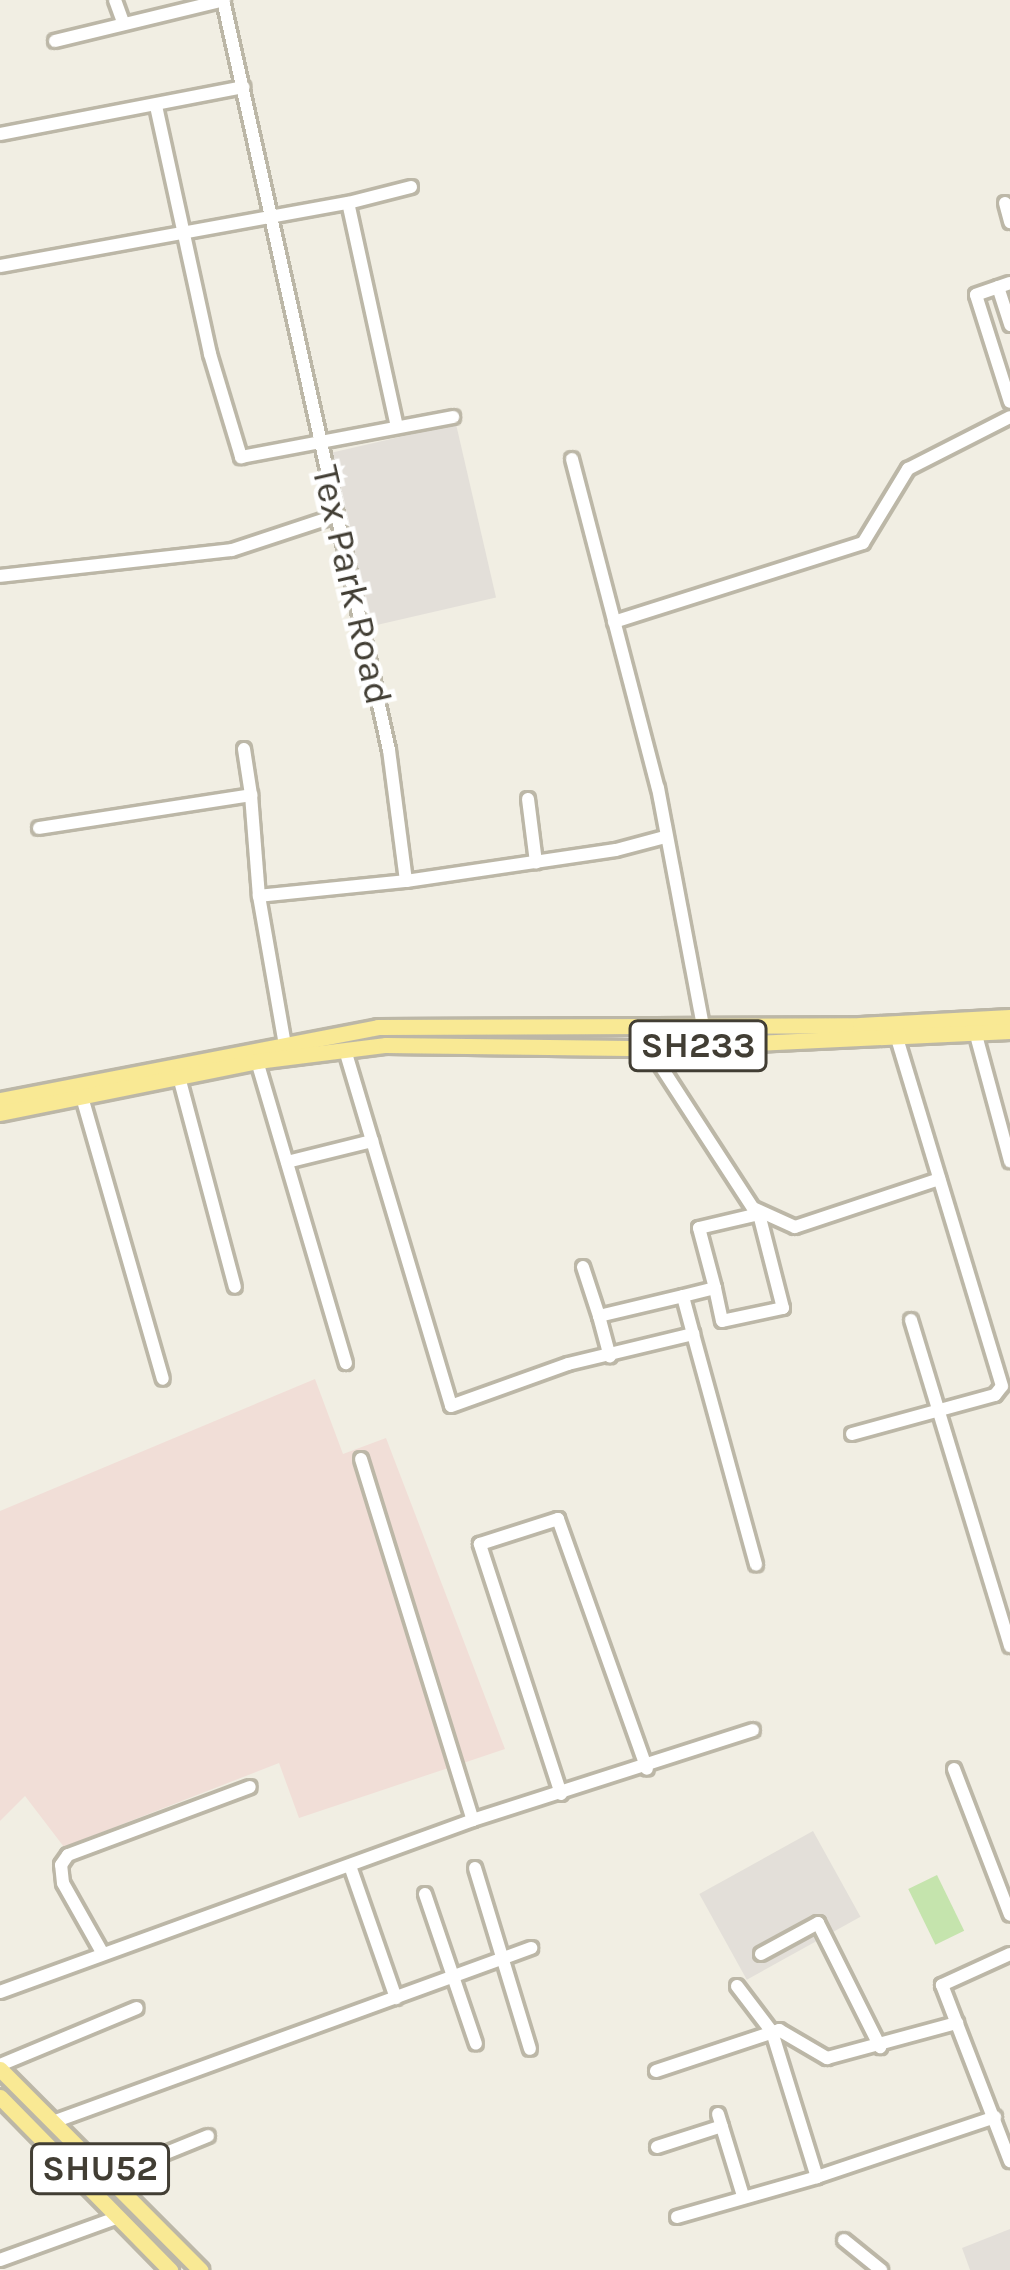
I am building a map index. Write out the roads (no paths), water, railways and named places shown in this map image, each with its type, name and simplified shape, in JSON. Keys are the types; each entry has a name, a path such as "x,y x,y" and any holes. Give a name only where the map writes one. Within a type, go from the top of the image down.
{"main road":[{"path":"286,1050 378,1027 703,1026 1010,1017"},
{"name":"SH233","path":"0,1100 286,1050 560,1043 649,1048 1010,1031"},
{"name":"SH233","path":"0,1113 286,1050"},
{"name":"SHU52","path":"0,2067 200,2270"},
{"name":"SHU52","path":"0,2097 170,2270"}],"street":[{"path":"116,0 123,22"},
{"path":"55,41 223,0"},
{"name":"Tex Park Road","path":"223,0 389,751 406,881"},
{"path":"0,134 243,87"},
{"path":"155,106 235,450 241,457 453,417"},
{"path":"0,266 271,220 411,187"},
{"path":"348,203 397,428"},
{"path":"1005,203 1010,222"},
{"path":"1010,326 1004,285 976,295 1010,402"},
{"path":"614,622 863,543 908,469 1010,417"},
{"path":"572,459 665,837 703,1026"},
{"path":"0,576 232,550 335,516"},
{"path":"244,749 259,896 286,1050"},
{"path":"39,828 251,795"},
{"path":"528,799 536,862"},
{"path":"259,896 406,881 665,837"},
{"path":"976,1035 1010,1161"},
{"path":"852,1434 995,1396 1002,1386 897,1039"},
{"path":"649,1048 746,1202 761,1212 795,1227 939,1179"},
{"path":"345,1050 451,1406 568,1364 693,1334"},
{"path":"257,1060 346,1364"},
{"path":"179,1076 235,1287"},
{"path":"82,1097 163,1379"},
{"path":"287,1162 372,1141"},
{"path":"759,1214 783,1308 722,1321 715,1288 700,1228 759,1214"},
{"path":"584,1267 610,1357"},
{"path":"598,1316 715,1288"},
{"path":"683,1296 756,1564"},
{"path":"911,1321 1010,1646"},
{"path":"361,1460 473,1820"},
{"path":"561,1795 480,1544 558,1519 647,1768"},
{"path":"0,1992 473,1820 647,1768 753,1730"},
{"path":"954,1769 1010,1915"},
{"path":"104,1954 63,1883 61,1865 68,1855 250,1787"},
{"path":"350,1866 396,1998"},
{"path":"994,1874 1010,1867"},
{"path":"475,1868 530,2049"},
{"path":"425,1894 476,2044"},
{"path":"760,1954 818,1923 880,2047"},
{"path":"53,2122 531,1948"},
{"path":"1010,1954 942,1985 1010,2161"},
{"path":"737,1987 772,2032 818,2177"},
{"path":"0,2067 137,2008"},
{"path":"656,2071 772,2032 784,2031 827,2058 957,2023"},
{"path":"676,2216 818,2177 995,2117"},
{"path":"658,2147 720,2120 743,2196"},
{"path":"107,2177 208,2136"},
{"path":"0,2260 116,2218"},
{"path":"844,2240 881,2270"}]}
